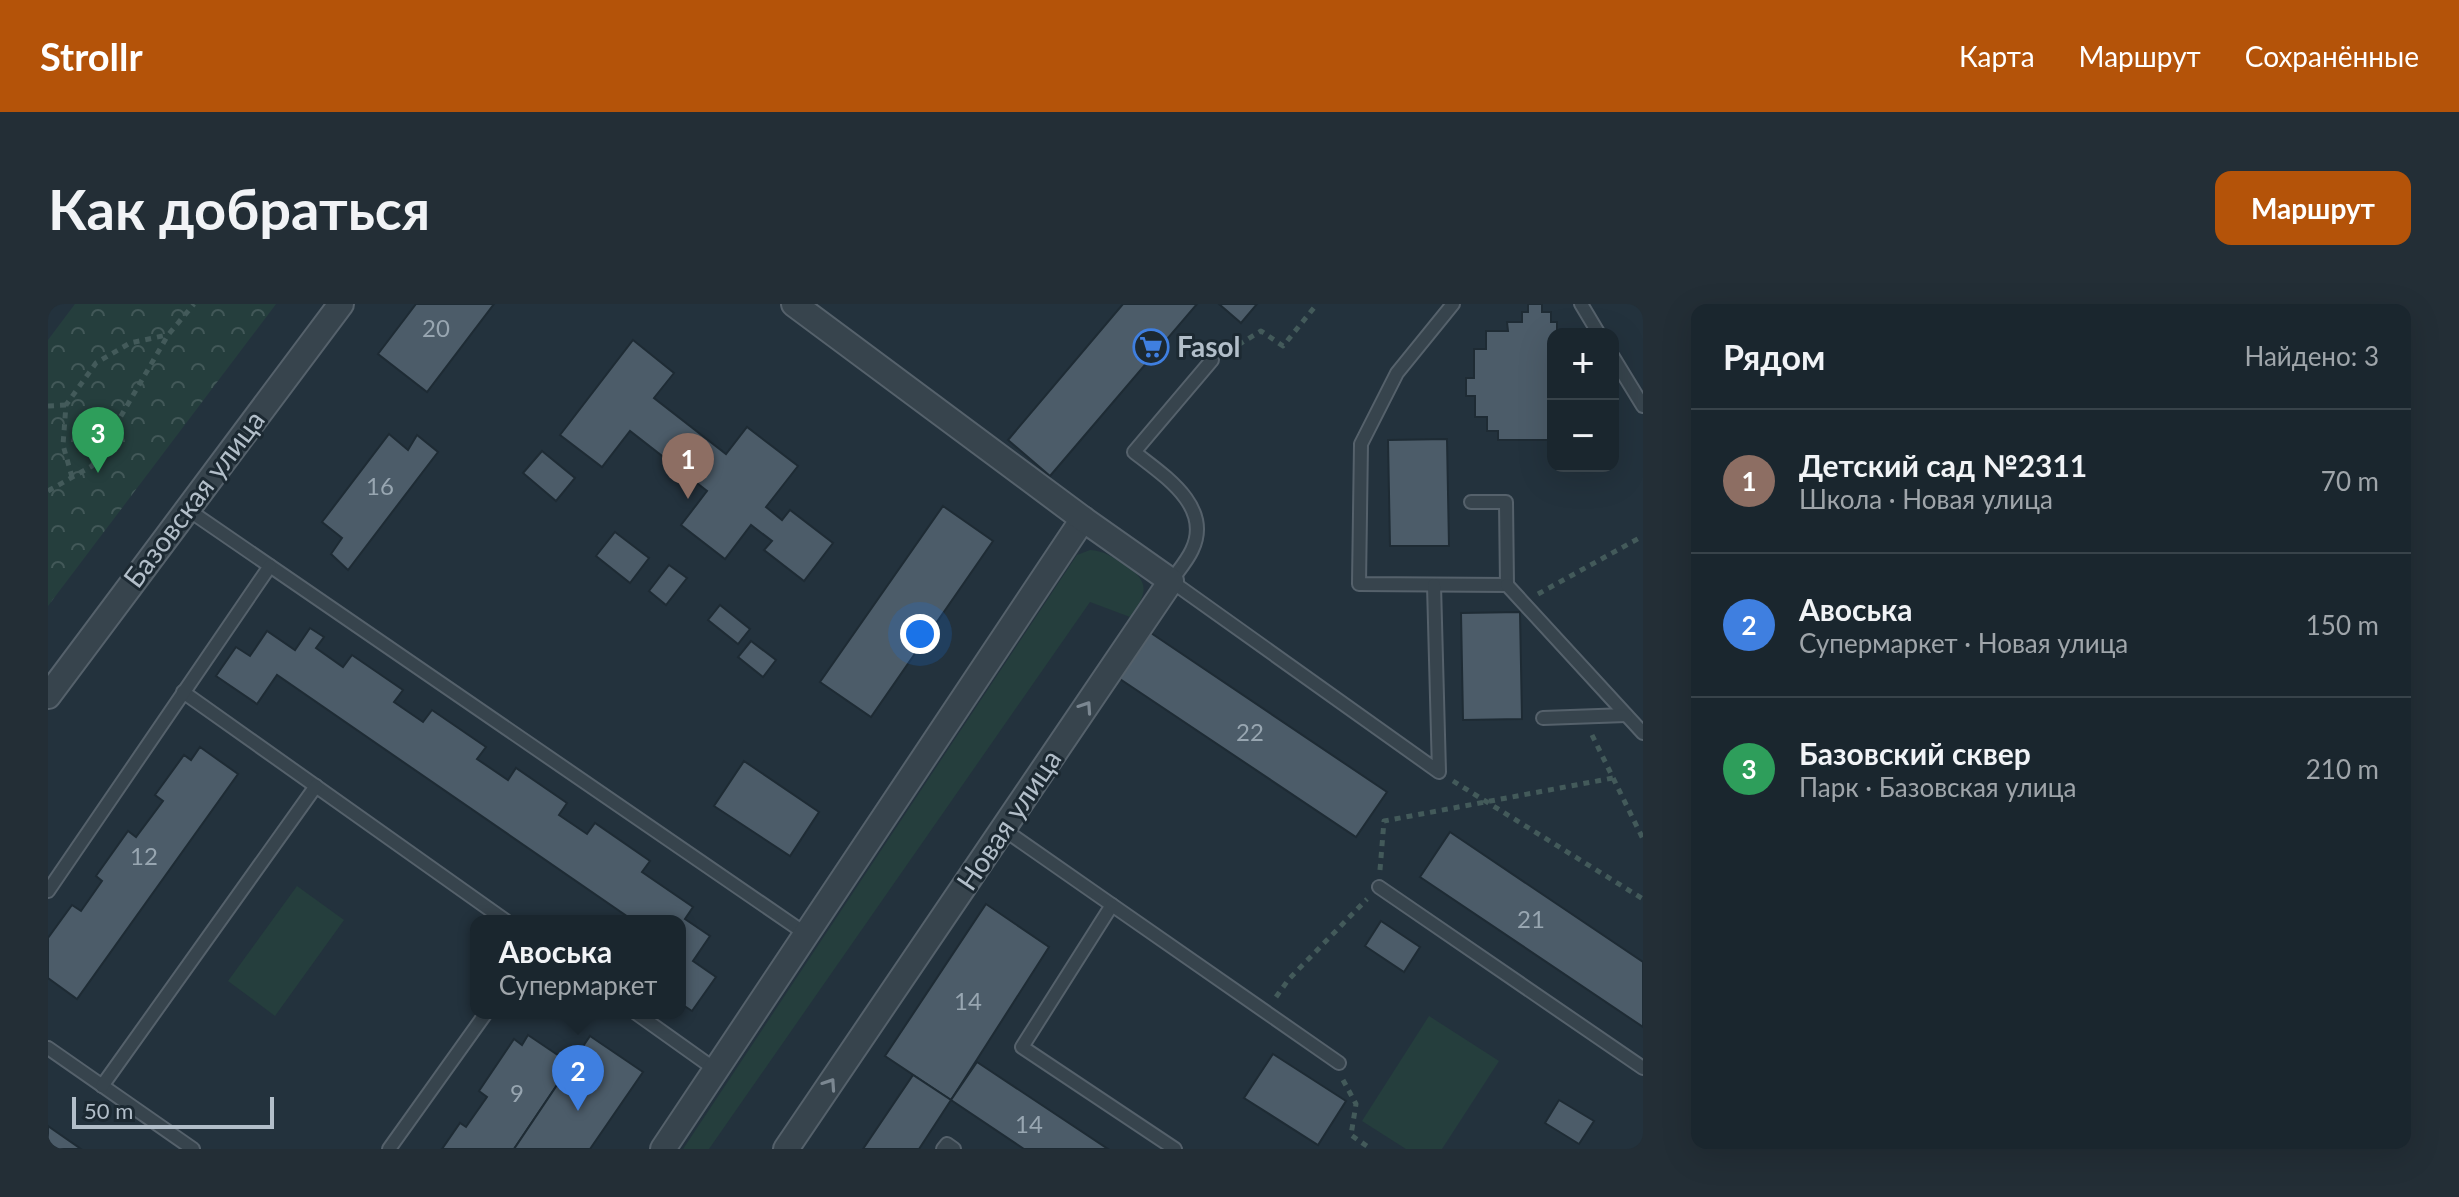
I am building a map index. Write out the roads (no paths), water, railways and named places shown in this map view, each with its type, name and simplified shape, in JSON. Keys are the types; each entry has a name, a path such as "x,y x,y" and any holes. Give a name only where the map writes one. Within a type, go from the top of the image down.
{"street":[{"name":"Базовская улица","path":"48,696 341,304"},
{"path":"794,304 1171,581"},
{"path":"663,1149 1083,519"},
{"name":"Новая улица","path":"786,1149 1171,581"}],"lane":[{"path":"1453,304 1397,373 1361,444 1359,584 1507,585"},
{"path":"1581,304 1595,328"},
{"path":"1212,360 1134,452 1178,487 1192,506 1197,529 1193,549 1171,581 1439,772 1434,585"},
{"path":"1619,367 1643,406"},
{"path":"1471,502 1506,502 1507,585 1643,733"},
{"path":"187,509 806,934"},
{"path":"48,891 270,566"},
{"path":"183,692 498,915"},
{"path":"1543,718 1626,715"},
{"path":"102,1086 316,786"},
{"path":"1003,829 1339,1063"},
{"path":"1379,887 1643,1068"},
{"path":"1112,905 1022,1047 1175,1149"},
{"path":"389,1149 482,1019"},
{"path":"644,1019 716,1070"},
{"path":"48,1048 193,1149"},
{"path":"943,1149 947,1144 954,1149"}],"place":[{"name":"Fasol","path":"1151,347"},
{"name":"Базовский сквер","path":"98,473"},
{"name":"Детский сад №2311","path":"688,499"},
{"name":"Авоська","path":"578,1111"}]}
